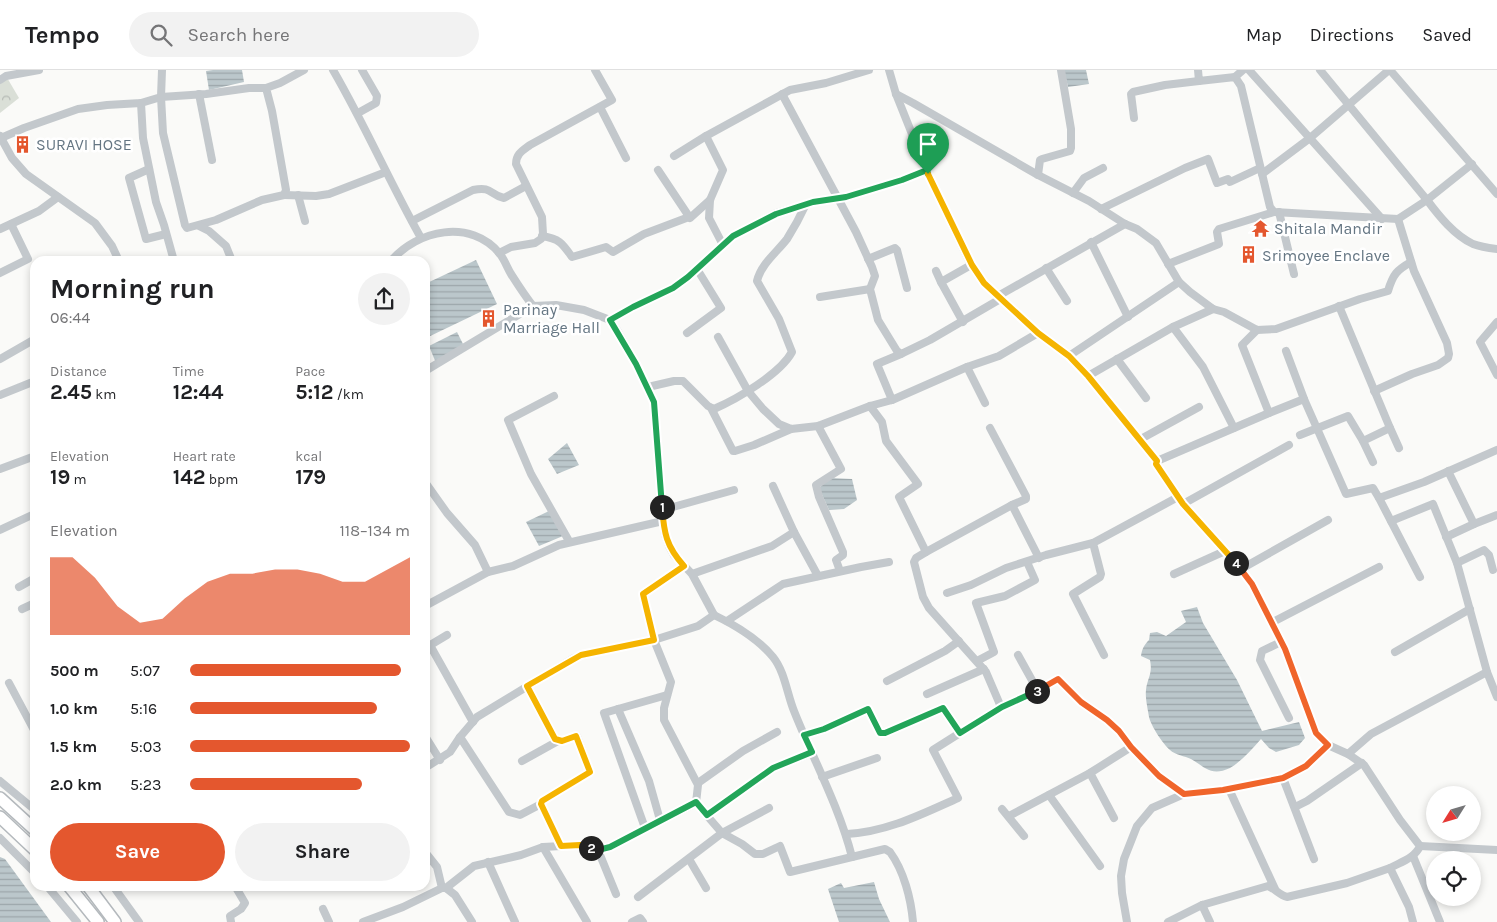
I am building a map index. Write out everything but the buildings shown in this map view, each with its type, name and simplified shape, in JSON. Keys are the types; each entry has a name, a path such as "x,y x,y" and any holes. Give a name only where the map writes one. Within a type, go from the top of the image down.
{"highway":[{"path":"0,798 30,825"},
{"path":"0,817 30,845"},
{"path":"73,891 98,922"},
{"path":"92,891 115,922"}],"street":[{"path":"0,80 6,76 39,70"},
{"path":"162,70 163,133 187,228 200,226 262,200 284,194 316,196 329,194 386,172"},
{"path":"117,256 112,246 95,223 26,174 12,158 1,137 78,109 141,103 161,97 266,88 280,84 304,70"},
{"path":"333,70 358,113 386,172 422,238"},
{"path":"358,113 376,103 376,96 362,70"},
{"path":"499,253 511,247 535,243 542,236 542,217 516,164 518,154 530,145 612,100 595,70"},
{"path":"674,156 706,136 790,90 826,83 869,70"},
{"path":"889,70 896,94 927,170 972,265 984,283 1038,333 1069,356 1088,376 1157,461 1156,464 1183,504 1241,569 1252,584 1281,642 1297,679 1307,713 1316,733 1328,745 1348,754 1362,764 1420,846 1429,848 1497,850"},
{"path":"1038,175 1042,158 1070,151 1071,148 1071,129 1061,70"},
{"path":"1198,70 1199,81"},
{"path":"1134,118 1131,94 1133,92 1166,85 1235,77 1244,70"},
{"path":"1249,70 1382,219"},
{"path":"1320,70 1435,211 1460,236 1474,244 1497,249"},
{"path":"1101,209 1185,168 1208,159 1217,183 1228,180 1230,182 1261,171 1310,138 1390,70 1497,194"},
{"path":"1235,77 1241,86 1270,207 1276,212 1294,274"},
{"path":"266,88 286,190 284,194"},
{"path":"199,94 212,160"},
{"path":"782,94 868,259 875,276 870,289 878,320 897,351 901,354"},
{"path":"896,94 1125,224 1137,229 1156,243 1179,282 1213,309 1224,312 1257,330 1276,329 1339,306 1388,291 1397,270 1411,262"},
{"path":"141,103 143,138 156,202 173,256"},
{"path":"600,107 626,158"},
{"path":"706,136 723,170 710,200 709,218 723,246"},
{"path":"1168,264 1219,244 1217,232 1219,229 1276,212 1398,220 1427,200 1472,164"},
{"path":"1073,193 1084,178 1103,168"},
{"path":"150,170 129,178 146,239 166,234"},
{"path":"658,170 689,217"},
{"path":"610,320 673,288 733,236 748,227 776,214 806,204 885,185 927,170"},
{"path":"412,222 473,190 484,188 504,198 526,186"},
{"path":"298,195 305,221"},
{"path":"0,229 39,212 58,197"},
{"path":"542,236 555,238 572,257 606,247 613,252 644,234 690,218 710,200"},
{"path":"711,408 717,407 748,391 770,375 792,352 779,319 756,280 759,272 786,240 798,222 806,204"},
{"path":"1374,391 1438,365 1448,358 1449,354 1447,343 1411,262 1398,220"},
{"path":"0,274 28,259 10,224"},
{"path":"892,400 877,364 901,354 963,322 1046,268 1125,224"},
{"path":"200,226 209,231 226,246 230,256"},
{"path":"395,256 430,234 449,231 470,234 483,240 499,253 532,306"},
{"path":"1091,242 1128,317"},
{"path":"868,259 895,248 907,288"},
{"path":"941,282 972,265"},
{"path":"1046,268 1067,301"},
{"path":"687,333 721,308 697,269"},
{"path":"936,270 963,322"},
{"path":"1069,356 1179,282"},
{"path":"820,297 870,289"},
{"path":"430,368 532,306 556,305 574,308 610,320 648,387 654,402 662,510 668,546 674,556 692,574 714,615 727,621 774,658 846,834 852,856"},
{"path":"1339,306 1399,448"},
{"path":"1088,376 1173,327 1213,309"},
{"path":"1497,322 1480,342 1497,375"},
{"path":"1173,327 1203,367 1234,428"},
{"path":"1257,330 1242,345 1269,413"},
{"path":"648,387 674,380 683,381 711,408 735,452 791,429 818,426 870,406 892,400 967,367 999,356 1038,333"},
{"path":"718,337 748,391 762,409 779,424 791,429"},
{"path":"0,359 30,342"},
{"path":"1286,351 1304,399 1346,494 1373,488 1420,577"},
{"path":"1117,359 1146,398"},
{"path":"967,367 985,403"},
{"path":"0,395 30,383"},
{"path":"554,396 508,420 531,474 569,541"},
{"path":"1157,461 1304,399"},
{"path":"870,406 882,422 886,441 918,484 899,497 926,552"},
{"path":"1139,440 1199,407"},
{"path":"1300,435 1348,416 1373,462"},
{"path":"818,426 841,469 816,484 819,497 843,552 843,556 836,560 840,571"},
{"path":"990,428 1026,499 926,552 916,558 914,562 923,597 936,616 984,669 1002,707"},
{"path":"1362,441 1390,428"},
{"path":"1183,504 1289,445"},
{"path":"1379,498 1497,450"},
{"path":"0,469 30,458"},
{"path":"1448,471 1474,524"},
{"path":"773,486 794,532 818,576"},
{"path":"430,489 447,513 475,544 488,572"},
{"path":"662,510 734,490"},
{"path":"947,593 971,585 1006,568 1093,543 1178,497"},
{"path":"1391,521 1434,504 1457,562 1487,672 1497,697"},
{"path":"1012,505 1039,558"},
{"path":"1446,537 1497,515"},
{"path":"0,530 30,516"},
{"path":"1241,569 1328,520"},
{"path":"430,603 488,572 512,566 569,541 615,533 664,521"},
{"path":"692,574 772,546 794,532"},
{"path":"1093,543 1101,574 1100,577 1073,594 1104,655"},
{"path":"1457,562 1484,550 1489,555 1493,570"},
{"path":"1174,574 1225,551"},
{"path":"727,621 783,584 889,562"},
{"path":"977,661 994,652 976,603 1004,596 1035,580 1027,562"},
{"path":"684,566 643,594 654,640 671,682 664,708 664,720 698,783 699,789 696,802"},
{"path":"1271,623 1379,567"},
{"path":"19,588 30,581"},
{"path":"22,609 30,605"},
{"path":"1396,652 1470,609"},
{"path":"430,765 450,752 477,717 581,655 654,640 698,626 714,615"},
{"path":"446,635 432,644 431,647 473,722"},
{"path":"887,681 959,641"},
{"path":"1281,642 1262,651 1260,660 1289,718"},
{"path":"1018,655 1038,690"},
{"path":"927,694 984,669"},
{"path":"1348,754 1371,734 1487,672"},
{"path":"846,834 863,833 896,825 958,798 933,750 1002,707 1058,679 1081,702 1119,731 1131,747 1159,776 1184,794"},
{"path":"10,683 30,722"},
{"path":"527,686 555,739 558,741"},
{"path":"645,828 604,713 667,695"},
{"path":"804,735 824,729 868,709 880,733 885,733 943,708 960,733"},
{"path":"618,709 649,781 660,820"},
{"path":"698,783 743,751 776,732"},
{"path":"460,737 509,812 520,814 541,804 542,801 590,772 576,736 558,741 522,761"},
{"path":"430,744 440,760"},
{"path":"1128,922 1122,893 1121,876 1124,859 1129,842 1137,826 1152,808 1184,794 1229,789 1283,778 1306,766 1328,745"},
{"path":"1009,816 1090,773 1131,747"},
{"path":"707,815 773,768 812,752"},
{"path":"822,777 878,758"},
{"path":"1295,807 1362,764"},
{"path":"1090,773 1114,818"},
{"path":"1283,778 1314,859"},
{"path":"0,781 30,806"},
{"path":"1229,789 1275,889"},
{"path":"1049,795 1100,866"},
{"path":"363,922 403,907 444,888 474,866 521,855 543,847 580,845 598,850 610,847 696,802"},
{"path":"696,802 722,834 742,844 755,854 763,854 780,846 790,872 852,856 885,850 890,852 902,874 913,922"},
{"path":"541,804 561,846"},
{"path":"638,897 722,834 769,808"},
{"path":"1002,809 1024,836"},
{"path":"1,841 30,868"},
{"path":"1168,922 1202,906 1268,886 1287,897 1347,883 1390,868 1413,856 1418,852 1420,846"},
{"path":"543,847 587,922"},
{"path":"598,850 616,894"},
{"path":"1413,856 1440,922"},
{"path":"430,858 437,867 444,888 455,895 472,922"},
{"path":"689,859 706,888"},
{"path":"488,862 515,922"},
{"path":"1390,868 1409,907 1413,922"},
{"path":"51,891 77,922"},
{"path":"117,891 139,922"},
{"path":"231,922 230,916 241,909 244,903 238,891"},
{"path":"1202,906 1210,922"},
{"path":"323,909 329,922"},
{"path":"632,922 640,918 643,922"}],"green space":[{"path":"6,76 19,98 0,113 0,80"}],"shaded area":[{"path":"242,70 244,82 209,90 206,71"},
{"path":"1064,70 1086,70 1089,84 1068,87"},
{"path":"476,260 497,304 430,336 430,282"},
{"path":"457,332 465,348 436,363 430,346"},
{"path":"567,443 579,465 557,474 548,459"},
{"path":"830,478 852,479 857,500 844,509 829,510 819,488"},
{"path":"549,511 563,536 539,546 526,522"},
{"path":"1197,607 1203,623 1237,680 1262,731 1299,722 1305,738 1299,745 1276,752 1269,748 1261,739 1247,755 1234,765 1218,772 1209,770 1191,759 1172,752 1161,739 1149,717 1146,693 1151,665 1150,660 1141,656 1142,651 1149,640 1150,633 1157,632 1166,636 1186,622 1181,611"},
{"path":"0,857 5,859 51,922 0,922"},
{"path":"874,882 879,899 890,922 839,922 828,889 841,883 844,888"}],"place":[{"name":"SURAVI HOSE","path":"22,144"},
{"name":"Shitala Mandir","path":"1260,228"},
{"name":"Srimoyee Enclave","path":"1248,255"},
{"name":"Parinay Marriage Hall","path":"489,318"}],"route":[{"path":"927,170 928,174 972,265 984,283 1038,333 1069,356 1088,376 1157,461 1156,464 1183,504 1252,584 1285,649 1297,679 1307,713 1316,733 1328,745 1306,766 1283,778 1223,790 1184,794 1159,776 1131,747 1119,731 1081,702 1058,679 1030,695 1002,707 960,733 943,708 885,733 880,733 868,709 824,729 804,735 812,752 773,768 707,815 696,802 610,847 598,850 580,845 561,846 541,804 542,801 590,772 576,736 562,741 555,739 527,686 581,655 654,640 643,594 684,566 674,556 668,546 665,535 654,402 636,364 610,320 673,288 688,277 733,236 776,214 813,202 846,197 902,180 927,170"}]}
